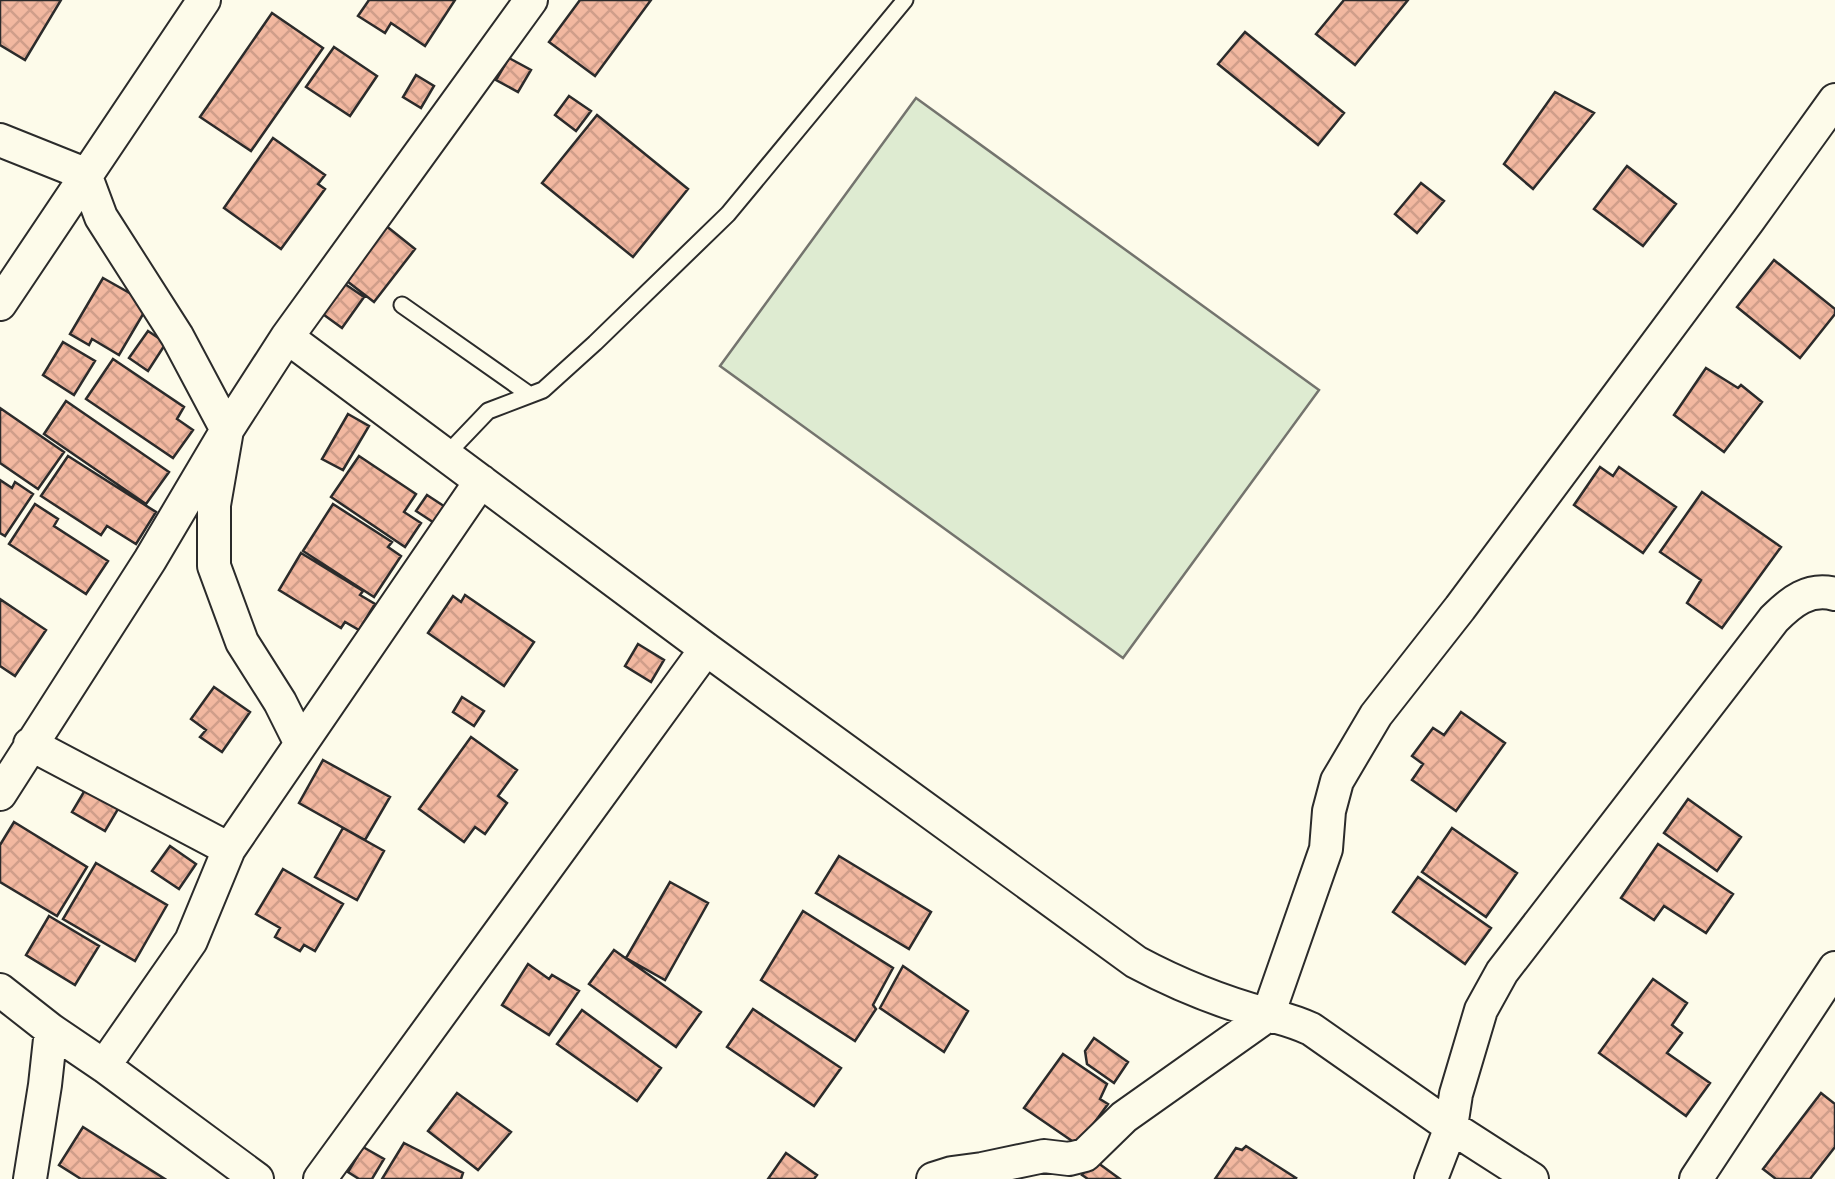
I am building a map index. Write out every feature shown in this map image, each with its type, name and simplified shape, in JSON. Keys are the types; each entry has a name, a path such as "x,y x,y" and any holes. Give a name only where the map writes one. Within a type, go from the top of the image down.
{"street":[{"path":"0,304 204,0"},
{"path":"0,794 150,560 286,337 531,0"},
{"path":"933,1179 1044,1156 1069,1159 1085,1155 1124,1117 1268,1015 1326,849 1329,810 1337,781 1376,715 1737,237 1835,100"},
{"path":"0,140 86,174 101,217 177,336 226,430 214,505 214,566 242,642 301,744"},
{"path":"286,337 1136,962 1168,979 1311,1029 1450,1127 1532,1179"},
{"path":"104,1066 192,941 229,849 481,481"},
{"path":"1431,1179 1450,1127 1481,1010 1502,972 1774,619 1796,597 1835,594"},
{"path":"320,1179 706,649"},
{"path":"30,744 229,849"},
{"path":"1696,1179 1835,968"},
{"path":"0,990 257,1179"},
{"path":"30,1179 51,1030"}],"lane":[{"path":"446,455 488,412 543,390 728,214 905,0"},
{"path":"402,305 530,395"}],"green space":[{"path":"916,98 1319,390 1123,658 720,366"}],"building":[{"path":"0,0 61,0 25,60 0,45"},
{"path":"369,0 455,0 425,46 391,23 385,33 358,16"},
{"path":"580,0 651,0 595,76 549,42"},
{"path":"1344,0 1408,0 1355,65 1316,34"},
{"path":"272,13 323,48 251,151 200,117"},
{"path":"1245,32 1344,113 1318,145 1218,64"},
{"path":"334,47 377,76 350,116 306,87"},
{"path":"509,58 531,70 518,92 496,80"},
{"path":"416,75 434,86 421,108 403,97"},
{"path":"1555,92 1594,113 1533,189 1504,164"},
{"path":"569,96 591,111 576,131 555,115"},
{"path":"597,115 688,189 633,257 542,183"},
{"path":"273,138 325,175 318,184 325,189 281,249 224,208"},
{"path":"1627,166 1676,204 1643,246 1594,209"},
{"path":"1421,183 1444,201 1417,233 1395,214"},
{"path":"385,225 415,249 374,302 343,278"},
{"path":"1774,260 1835,309 1800,358 1737,307"},
{"path":"103,278 149,304 119,355 92,339 89,345 70,334"},
{"path":"342,282 364,297 342,328 320,312"},
{"path":"148,331 166,343 148,371 129,358"},
{"path":"63,342 95,361 74,395 43,375"},
{"path":"113,359 184,407 177,419 193,430 173,458 86,399"},
{"path":"1706,368 1738,388 1741,385 1762,402 1724,452 1674,415"},
{"path":"66,401 169,472 146,504 44,434"},
{"path":"0,408 64,452 38,489 0,463"},
{"path":"348,414 369,426 343,470 322,459"},
{"path":"68,456 156,512 136,544 107,526 101,535 41,496"},
{"path":"359,456 416,494 404,512 421,523 405,547 331,497"},
{"path":"1600,467 1613,476 1619,467 1676,507 1643,553 1574,505"},
{"path":"0,480 12,488 15,482 33,494 5,536 0,533"},
{"path":"1702,492 1781,547 1722,628 1687,603 1701,580 1660,552"},
{"path":"427,495 450,510 439,526 416,511"},
{"path":"35,504 58,519 54,526 108,561 86,594 9,544"},
{"path":"333,504 392,542 388,547 401,556 374,597 303,551"},
{"path":"301,553 363,591 360,595 375,604 359,630 345,622 341,628 279,590"},
{"path":"465,595 534,642 504,686 428,633 453,596 461,602"},
{"path":"0,599 46,630 15,676 0,666"},
{"path":"638,644 664,660 651,682 625,666"},
{"path":"214,687 250,712 222,752 200,737 206,730 191,719"},
{"path":"462,697 484,711 474,726 453,712"},
{"path":"1461,712 1505,743 1456,811 1412,780 1423,764 1412,756 1433,728 1444,735"},
{"path":"471,737 517,770 498,796 507,803 485,834 475,827 464,842 419,809"},
{"path":"323,760 390,797 365,840 299,803"},
{"path":"88,785 121,804 105,831 72,812"},
{"path":"1688,799 1741,837 1717,871 1664,833"},
{"path":"14,822 87,867 57,916 0,882 0,845"},
{"path":"343,828 384,851 357,900 315,877"},
{"path":"1452,828 1517,873 1486,917 1422,872"},
{"path":"1658,844 1733,894 1706,933 1664,906 1654,920 1621,898"},
{"path":"170,846 196,864 179,889 152,871"},
{"path":"839,856 931,912 909,949 816,893"},
{"path":"96,863 167,905 135,961 63,919"},
{"path":"283,869 343,904 315,951 304,945 300,951 275,937 280,928 256,914"},
{"path":"1418,877 1491,928 1465,964 1393,912"},
{"path":"670,882 708,903 665,980 626,958"},
{"path":"803,911 893,968 873,1005 876,1009 855,1041 761,980"},
{"path":"49,916 99,946 75,985 26,955"},
{"path":"614,950 701,1012 676,1047 589,984"},
{"path":"528,964 549,979 552,975 579,991 549,1035 502,1005"},
{"path":"903,966 968,1011 944,1052 880,1008"},
{"path":"1653,979 1687,1003 1672,1025 1682,1033 1667,1053 1710,1083 1686,1116 1599,1053"},
{"path":"753,1009 841,1068 814,1106 727,1047"},
{"path":"582,1010 661,1068 637,1101 557,1044"},
{"path":"1094,1038 1128,1062 1114,1083 1087,1064 1085,1051"},
{"path":"1063,1054 1107,1084 1100,1099 1108,1104 1078,1145 1024,1108"},
{"path":"457,1093 511,1132 478,1170 428,1131"},
{"path":"1821,1093 1835,1104 1835,1147 1810,1179 1776,1179 1763,1169"},
{"path":"83,1127 165,1179 81,1179 59,1165"},
{"path":"404,1143 463,1173 461,1179 382,1179"},
{"path":"1246,1146 1296,1178 1215,1179 1236,1148 1242,1150"},
{"path":"363,1147 384,1159 372,1179 359,1179 348,1172"},
{"path":"786,1153 817,1175 814,1179 768,1179"},
{"path":"1094,1160 1120,1179 1088,1179 1082,1175"}]}
